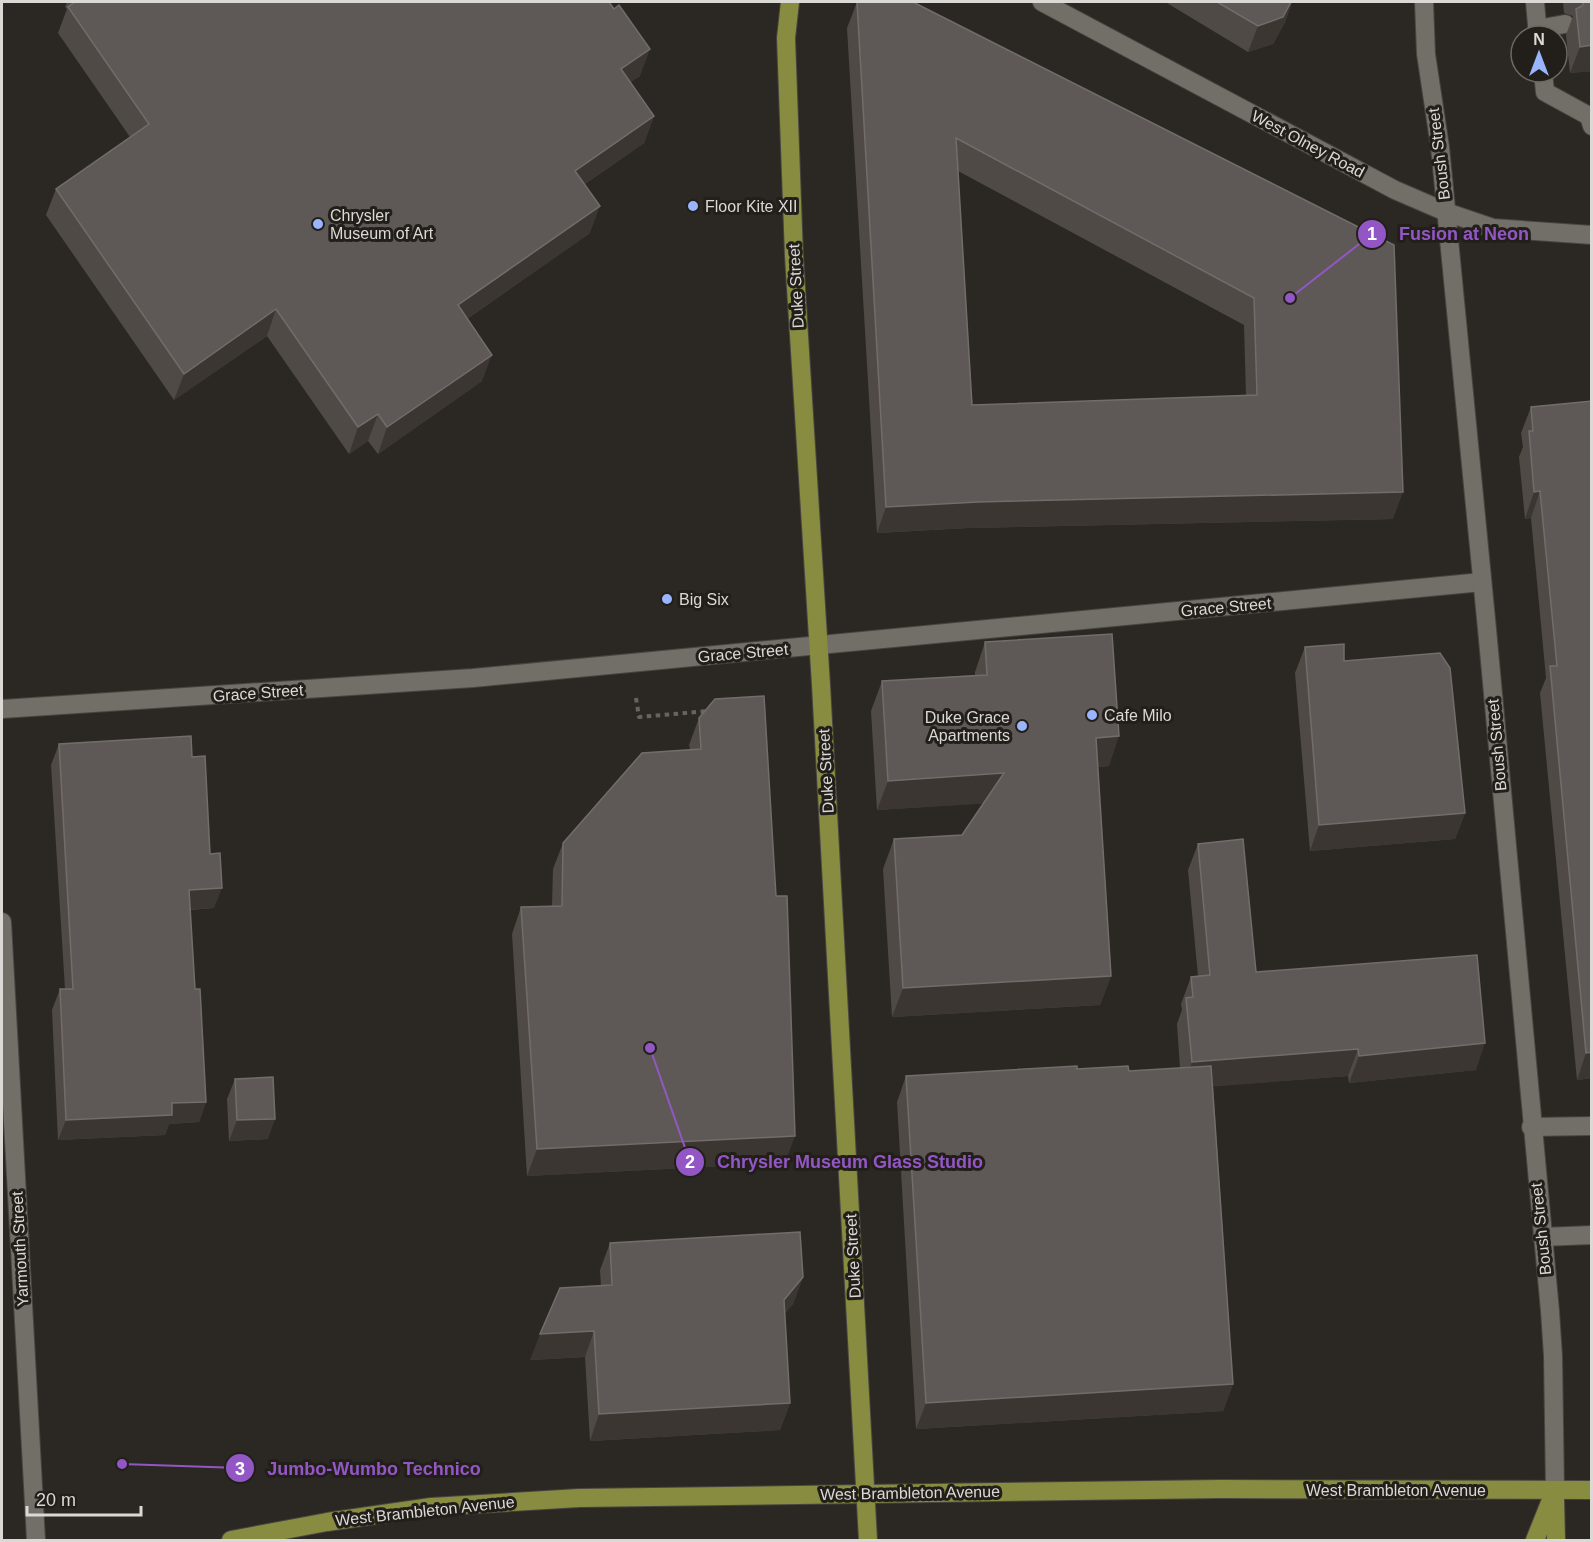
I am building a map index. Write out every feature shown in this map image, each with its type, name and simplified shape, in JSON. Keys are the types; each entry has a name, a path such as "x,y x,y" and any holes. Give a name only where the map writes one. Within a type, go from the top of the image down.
{"main road":[{"name":"Duke Street","path":"790,2 786,38 794,256 819,645 868,1540"},
{"name":"West Brambleton Avenue","path":"231,1540 327,1522 474,1504 590,1498 1221,1489 1592,1490"},
{"name":"Boush Street","path":"1535,1540 1555,1490"},
{"name":"Boush Street","path":"1555,1490 1556,1540"}],"street":[{"name":"West Olney Road","path":"1042,2 1395,190 1446,212 1493,228 1592,236"},
{"name":"Boush Street","path":"1424,2 1426,54 1446,212 1553,1356 1555,1490"},
{"path":"1534,2 1537,24"},
{"path":"1544,84 1545,92 1591,119"},
{"name":"Grace Street","path":"2,709 391,685 1482,582"},
{"name":"Yarmouth Street","path":"2,922 36,1540"},
{"path":"1531,1127 1592,1126"},
{"path":"1542,1237 1592,1235"}],"path":[{"path":"636,698 639,717 719,710"}],"building":[{"name":"Chrysler Museum of Art","path":"75,2 609,2 614,9 619,5 650,49 621,69 654,116 575,171 600,206 458,305 492,355 387,427 378,414 358,427 276,309 184,374 56,189 149,124 68,7"},
{"path":"857,2 913,2 1394,245 1403,492 978,502 886,507","holes":["956,138 1254,298 1257,395 972,405"]},
{"path":"1217,2 1291,2 1283,17 1258,26"},
{"path":"1584,2 1592,2 1592,45 1580,47 1576,9"},
{"path":"1592,401 1592,1052 1586,1053 1550,666 1557,666 1540,491 1534,492 1529,431 1533,431 1531,407"},
{"path":"1112,634 1119,736 1096,738 1111,976 903,988 894,839 962,835 1004,773 888,781 882,681 987,675 985,642"},
{"path":"1344,644 1344,661 1440,653 1450,668 1465,813 1319,825 1305,647"},
{"path":"764,696 776,896 787,896 795,1136 537,1149 521,907 562,906 563,843 642,753 701,749 699,718 715,699"},
{"path":"191,736 192,757 205,756 210,854 220,853 222,888 189,890 195,989 200,989 206,1102 172,1103 172,1115 66,1120 60,989 73,989 59,744"},
{"path":"1243,839 1256,972 1477,955 1485,1043 1359,1056 1358,1049 1192,1062 1186,998 1193,997 1191,977 1210,975 1198,844"},
{"path":"1077,1066 1077,1069 1128,1066 1129,1071 1211,1066 1233,1384 926,1403 906,1076"},
{"path":"273,1077 275,1119 237,1120 235,1079"},
{"path":"800,1232 803,1277 784,1300 790,1403 599,1414 594,1331 540,1334 560,1288 612,1285 610,1243"}],"place":[{"name":"Floor Kite XII","path":"693,206"},
{"name":"Chrysler Museum of Art","path":"318,224"},
{"name":"Fusion at Neon","path":"1290,298"},
{"name":"Big Six","path":"667,599"},
{"name":"Cafe Milo","path":"1092,715"},
{"name":"Duke Grace Apartments","path":"1022,726"},
{"name":"Chrysler Museum Glass Studio","path":"650,1048"},
{"name":"Jumbo-Wumbo Technico","path":"122,1464"}]}
